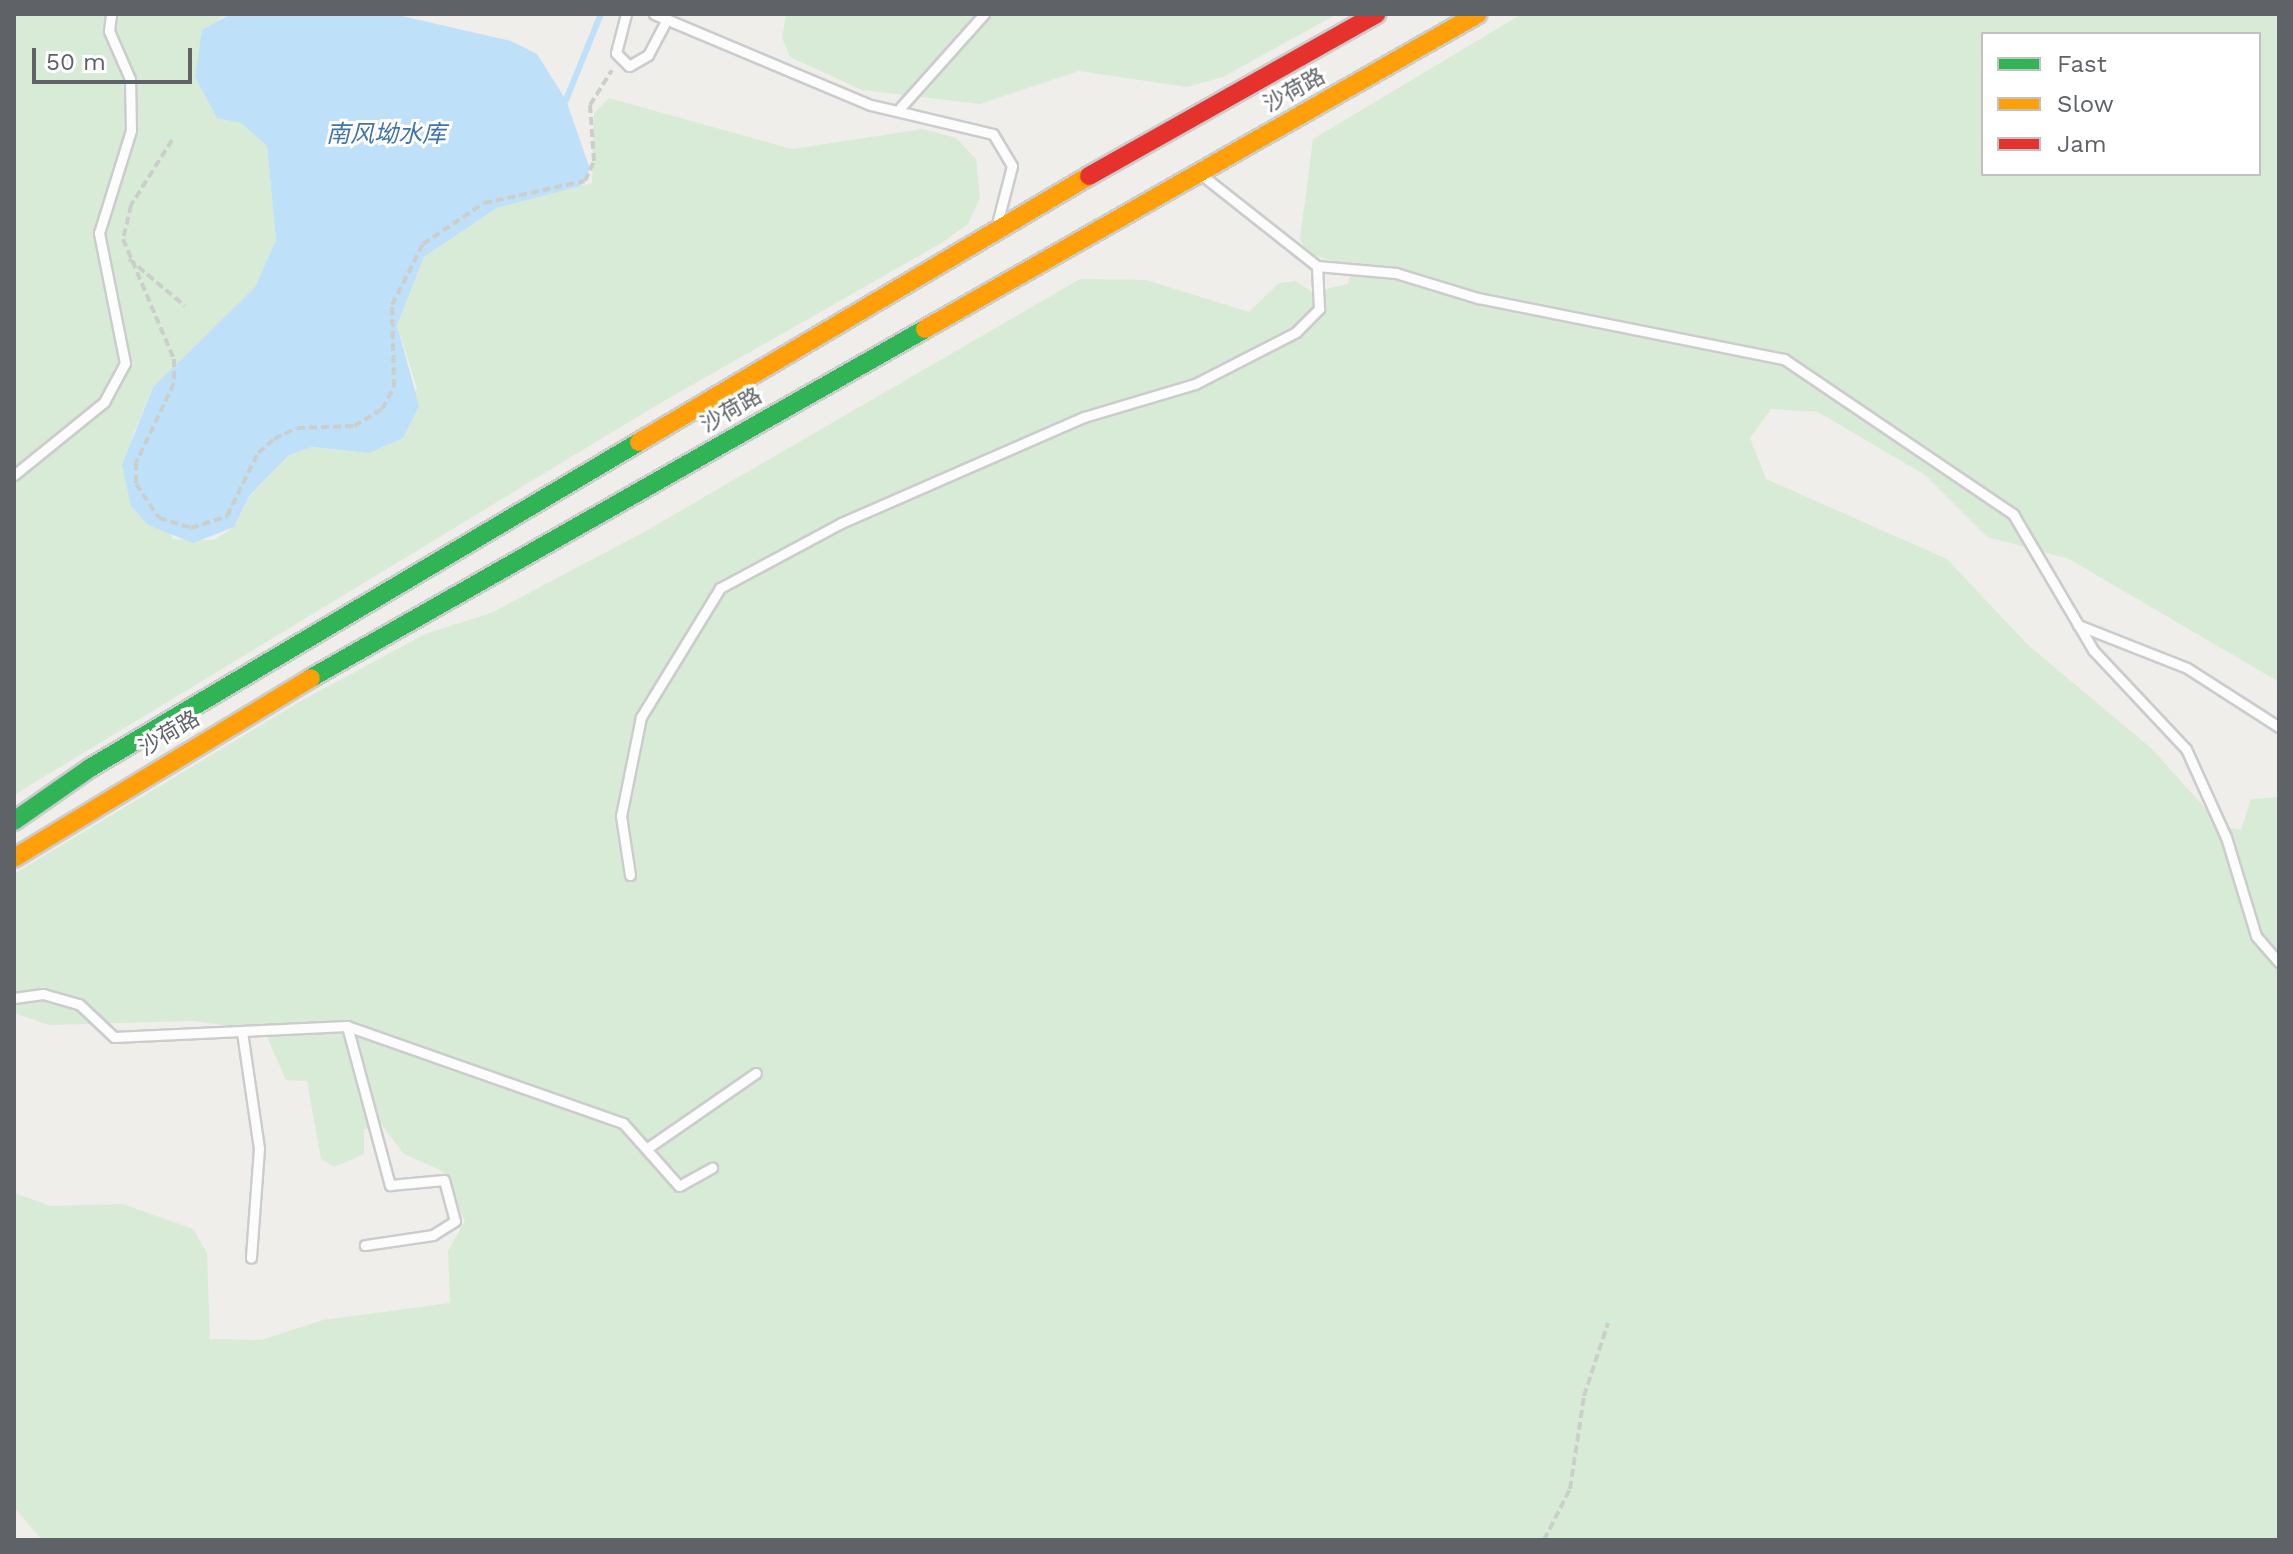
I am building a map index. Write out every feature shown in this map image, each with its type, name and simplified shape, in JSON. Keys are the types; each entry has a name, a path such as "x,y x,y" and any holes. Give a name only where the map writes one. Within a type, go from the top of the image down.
{"main road":[{"name":"沙荷路","path":"14,821 90,768 996,231 1377,14"},
{"name":"沙荷路","path":"14,858 263,705 1478,14"}],"lane":[{"path":"14,475 104,402 125,363 99,233 131,130 130,79 109,31 111,14"},
{"path":"626,14 618,62 642,61 667,19"},
{"path":"654,14 871,105 966,122 1002,142 1012,175 996,231"},
{"path":"900,108 984,14"},
{"path":"1198,172 1317,266 1396,273 1478,298 1784,359 2013,514 2078,625 2186,749 2226,837 2256,936 2279,962"},
{"path":"630,875 621,816 641,717 720,588 841,523 1084,417 1195,384 1296,332 1319,309 1317,266"},
{"path":"2078,625 2187,668 2279,727"},
{"path":"14,998 43,994 79,1004 114,1037 347,1026 533,1086 623,1123 649,1147 679,1186 712,1168"},
{"path":"347,1026 390,1185 444,1180 455,1221 433,1235 365,1245"},
{"path":"242,1032 259,1148 251,1258"},
{"path":"649,1147 756,1073"}],"path":[{"path":"172,140 124,224 128,257 160,315 174,359 167,406 136,463 140,497 169,524 216,524 235,508 258,453 274,439 297,428 354,426 389,400 392,305 411,262 436,231 484,203 585,181 594,161 590,105 618,62"},
{"path":"128,257 185,306"},
{"path":"1544,1540 1570,1489 1584,1396 1608,1323"}],"green space":[{"path":"14,14 231,14 218,19 217,118 241,123 267,146 276,240 255,287 153,387 132,437 173,539 214,540 234,527 250,496 289,455 312,447 369,453 417,388 397,325 424,257 497,208 592,183 594,113 609,98 792,149 923,129 956,138 976,159 980,198 968,224 943,242 657,405 14,795"},
{"path":"786,14 1337,14 1223,77 1187,87 1079,71 980,104 862,90 790,57 782,38"},
{"path":"1522,14 2279,14 2279,682 2069,559 1987,537 1925,475 1818,412 1771,409 1750,438 1766,479 1947,559 2028,645 2152,749 2221,826 2241,830 2251,799 2279,797 2279,1540 42,1540 14,1507 14,1193 51,1206 123,1204 193,1229 207,1253 210,1339 261,1340 323,1320 450,1303 448,1251 465,1221 442,1171 404,1154 381,1124 364,1130 364,1154 334,1167 321,1159 307,1081 286,1080 264,1030 193,1021 49,1025 14,1013 14,874 299,702 425,634 491,613 644,532 1080,279 1146,280 1249,312 1279,283 1296,281 1312,292 1348,284 1352,266 1308,254 1300,239 1313,139"}],"water":[{"name":"南风坳水库","path":"231,14 393,14 511,41 537,54 566,100 590,169 581,186 497,208 424,257 397,325 419,406 403,438 369,453 312,447 289,455 250,495 234,527 193,543 148,525 131,506 122,465 153,387 255,287 276,240 267,146 241,123 217,118 195,77 202,30"}],"waterway":[{"path":"566,100 601,14"}],"traffic: fast":[{"path":"311,678 925,329"},
{"path":"14,821 90,768 639,442"}],"traffic: slow":[{"path":"925,329 1478,14"},
{"path":"639,442 1089,176"},
{"path":"14,858 311,678"}],"traffic: jam":[{"path":"1089,176 1377,14"}]}
